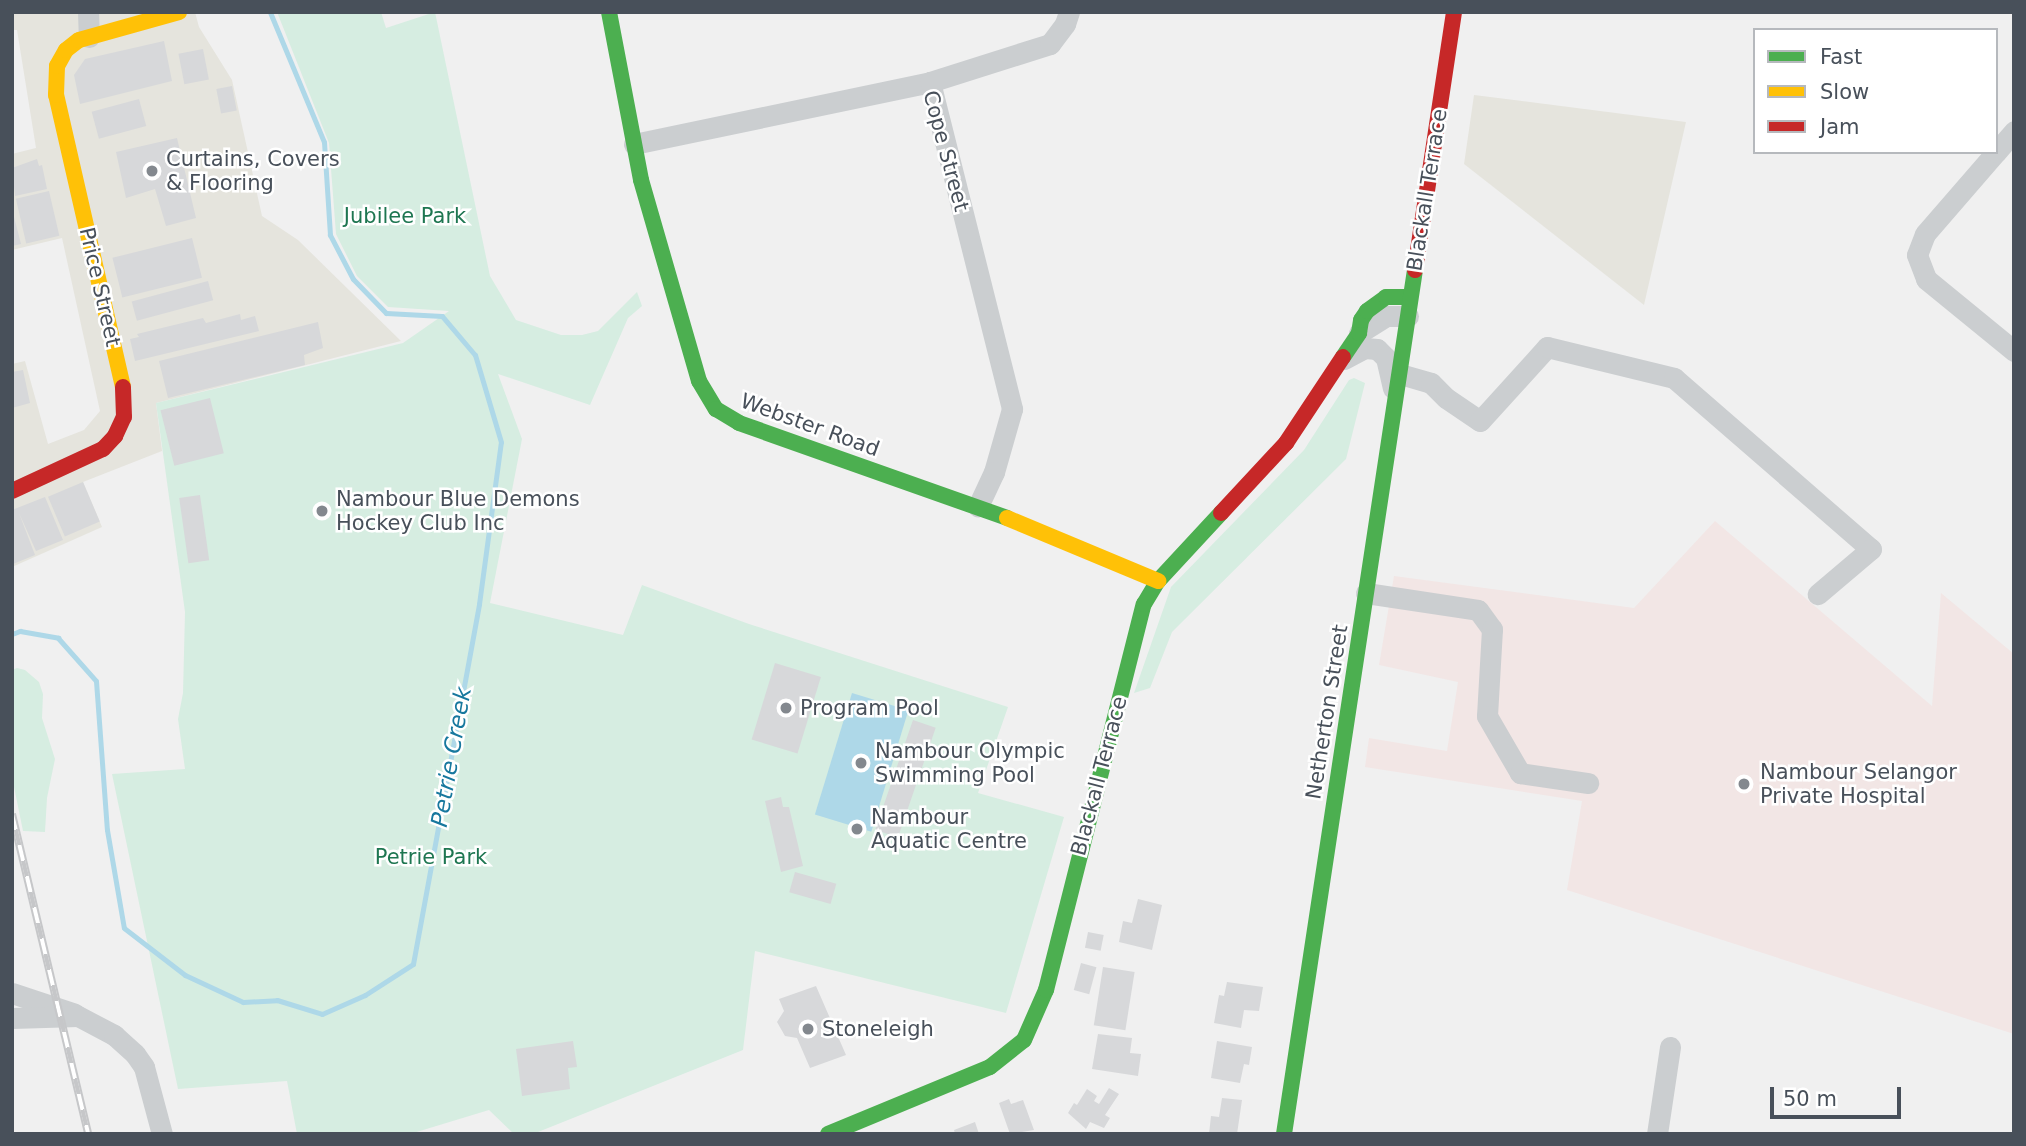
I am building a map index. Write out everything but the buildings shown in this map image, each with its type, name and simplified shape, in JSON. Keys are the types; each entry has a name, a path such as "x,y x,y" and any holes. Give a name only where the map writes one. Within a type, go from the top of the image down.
{"street":[{"path":"88,12 89,37"},
{"name":"Price Street","path":"12,491 103,449 115,436 124,417 123,386 55,83 61,57 72,44 89,37 179,12"},
{"name":"Webster Road","path":"609,12 634,144 656,233 699,381 716,409 739,423 978,507 1157,581"},
{"path":"930,82 1049,44 1065,24 1069,12"},
{"name":"Blackall Terrace","path":"828,1134 990,1067 1024,1040 1046,990 1081,843 1144,604 1157,581 1276,456 1359,333 1386,316 1409,306 1454,12"},
{"name":"Cope Street","path":"634,144 930,82 1012,409 994,472 978,507"},
{"path":"1998,150 2014,131"},
{"path":"1994,154 1925,234 1917,255 1926,279 2014,351"},
{"name":"Netherton Street","path":"1284,1134 1409,306"},
{"path":"1400,374 1432,383 1446,398 1480,421 1547,347 1674,377 1871,550 1818,594"},
{"path":"1343,360 1365,348 1382,352 1396,400"},
{"path":"1366,593 1478,610 1492,629 1487,716 1521,773 1588,783"},
{"path":"12,993 84,1018 104,1028 135,1054 150,1082 162,1134"},
{"path":"12,1018 84,1018"},
{"path":"1657,1134 1670,1047"}],"shaded area":[{"path":"12,12 195,12 199,27 232,80 262,216 298,240 401,341 156,403 162,451 83,482 102,527 12,567 12,364 25,361 48,444 84,430 100,411 62,238 12,250 12,154 36,148 17,30 12,30"},
{"path":"1474,95 1686,122 1644,305 1464,164"},
{"name":"Nambour Selangor Private Hospital","path":"1715,521 1932,706 1941,593 2014,654 2014,1034 1567,890 1582,801 1365,767 1369,738 1447,751 1458,682 1379,665 1394,576 1634,608"}],"green space":[{"name":"Petrie Park","path":"277,12 381,12 386,28 435,12 490,276 516,320 561,335 582,335 598,331 637,292 642,306 628,318 590,405 498,374 522,439 490,603 623,635 642,585 749,624 1008,707 978,793 1064,817 1006,1013 755,951 743,1050 533,1134 514,1134 489,1110 410,1134 297,1134 287,1081 178,1089 112,774 185,769 178,719 183,693 185,612 156,403 403,343 449,311 388,307 357,276 336,234 329,143"},
{"path":"1354,378 1365,383 1346,459 1172,632 1150,688 1134,693 1171,587 1304,450 1349,380"},
{"path":"12,670 25,670 39,682 43,694 42,718 55,759 47,798 45,832 23,831 12,777"}],"water":[{"name":"Nambour Olympic Swimming Pool","path":"852,693 908,710 871,832 815,814"}],"waterway":[{"name":"Petrie Creek","path":"12,634 20,631 58,638 96,681 107,830 124,928 185,975 243,1002 277,1000 322,1014 365,995 413,964 479,604 501,442 475,355 442,316 386,313 353,279 330,235 324,142 270,12"}],"railway":[{"path":"12,814 88,1134"}],"traffic: fast":[{"path":"609,12 641,180 699,381 716,409 739,423 1007,518"},
{"path":"1284,1134 1415,270"},
{"path":"1343,357 1359,333 1361,320 1367,311 1386,297 1410,297"},
{"path":"828,1134 990,1067 1024,1040 1046,990 1144,604 1158,581 1221,513"}],"traffic: slow":[{"path":"123,387 56,95 57,66 66,50 79,40 179,12"},
{"path":"1007,518 1158,581"}],"traffic: jam":[{"path":"1415,270 1454,12"},
{"path":"1221,513 1286,443 1343,357"},
{"path":"12,491 103,449 115,436 124,417 123,387"}],"place":[{"name":"Curtains, Covers & Flooring","path":"152,171"},
{"name":"Nambour Blue Demons Hockey Club Inc","path":"322,511"},
{"name":"Program Pool","path":"786,708"},
{"name":"Nambour Olympic Swimming Pool","path":"861,763"},
{"name":"Nambour Selangor Private Hospital","path":"1744,784"},
{"name":"Nambour Aquatic Centre","path":"857,829"},
{"name":"Stoneleigh","path":"808,1029"}],"park label":[{"name":"Jubilee Park","path":"405,216"}]}
